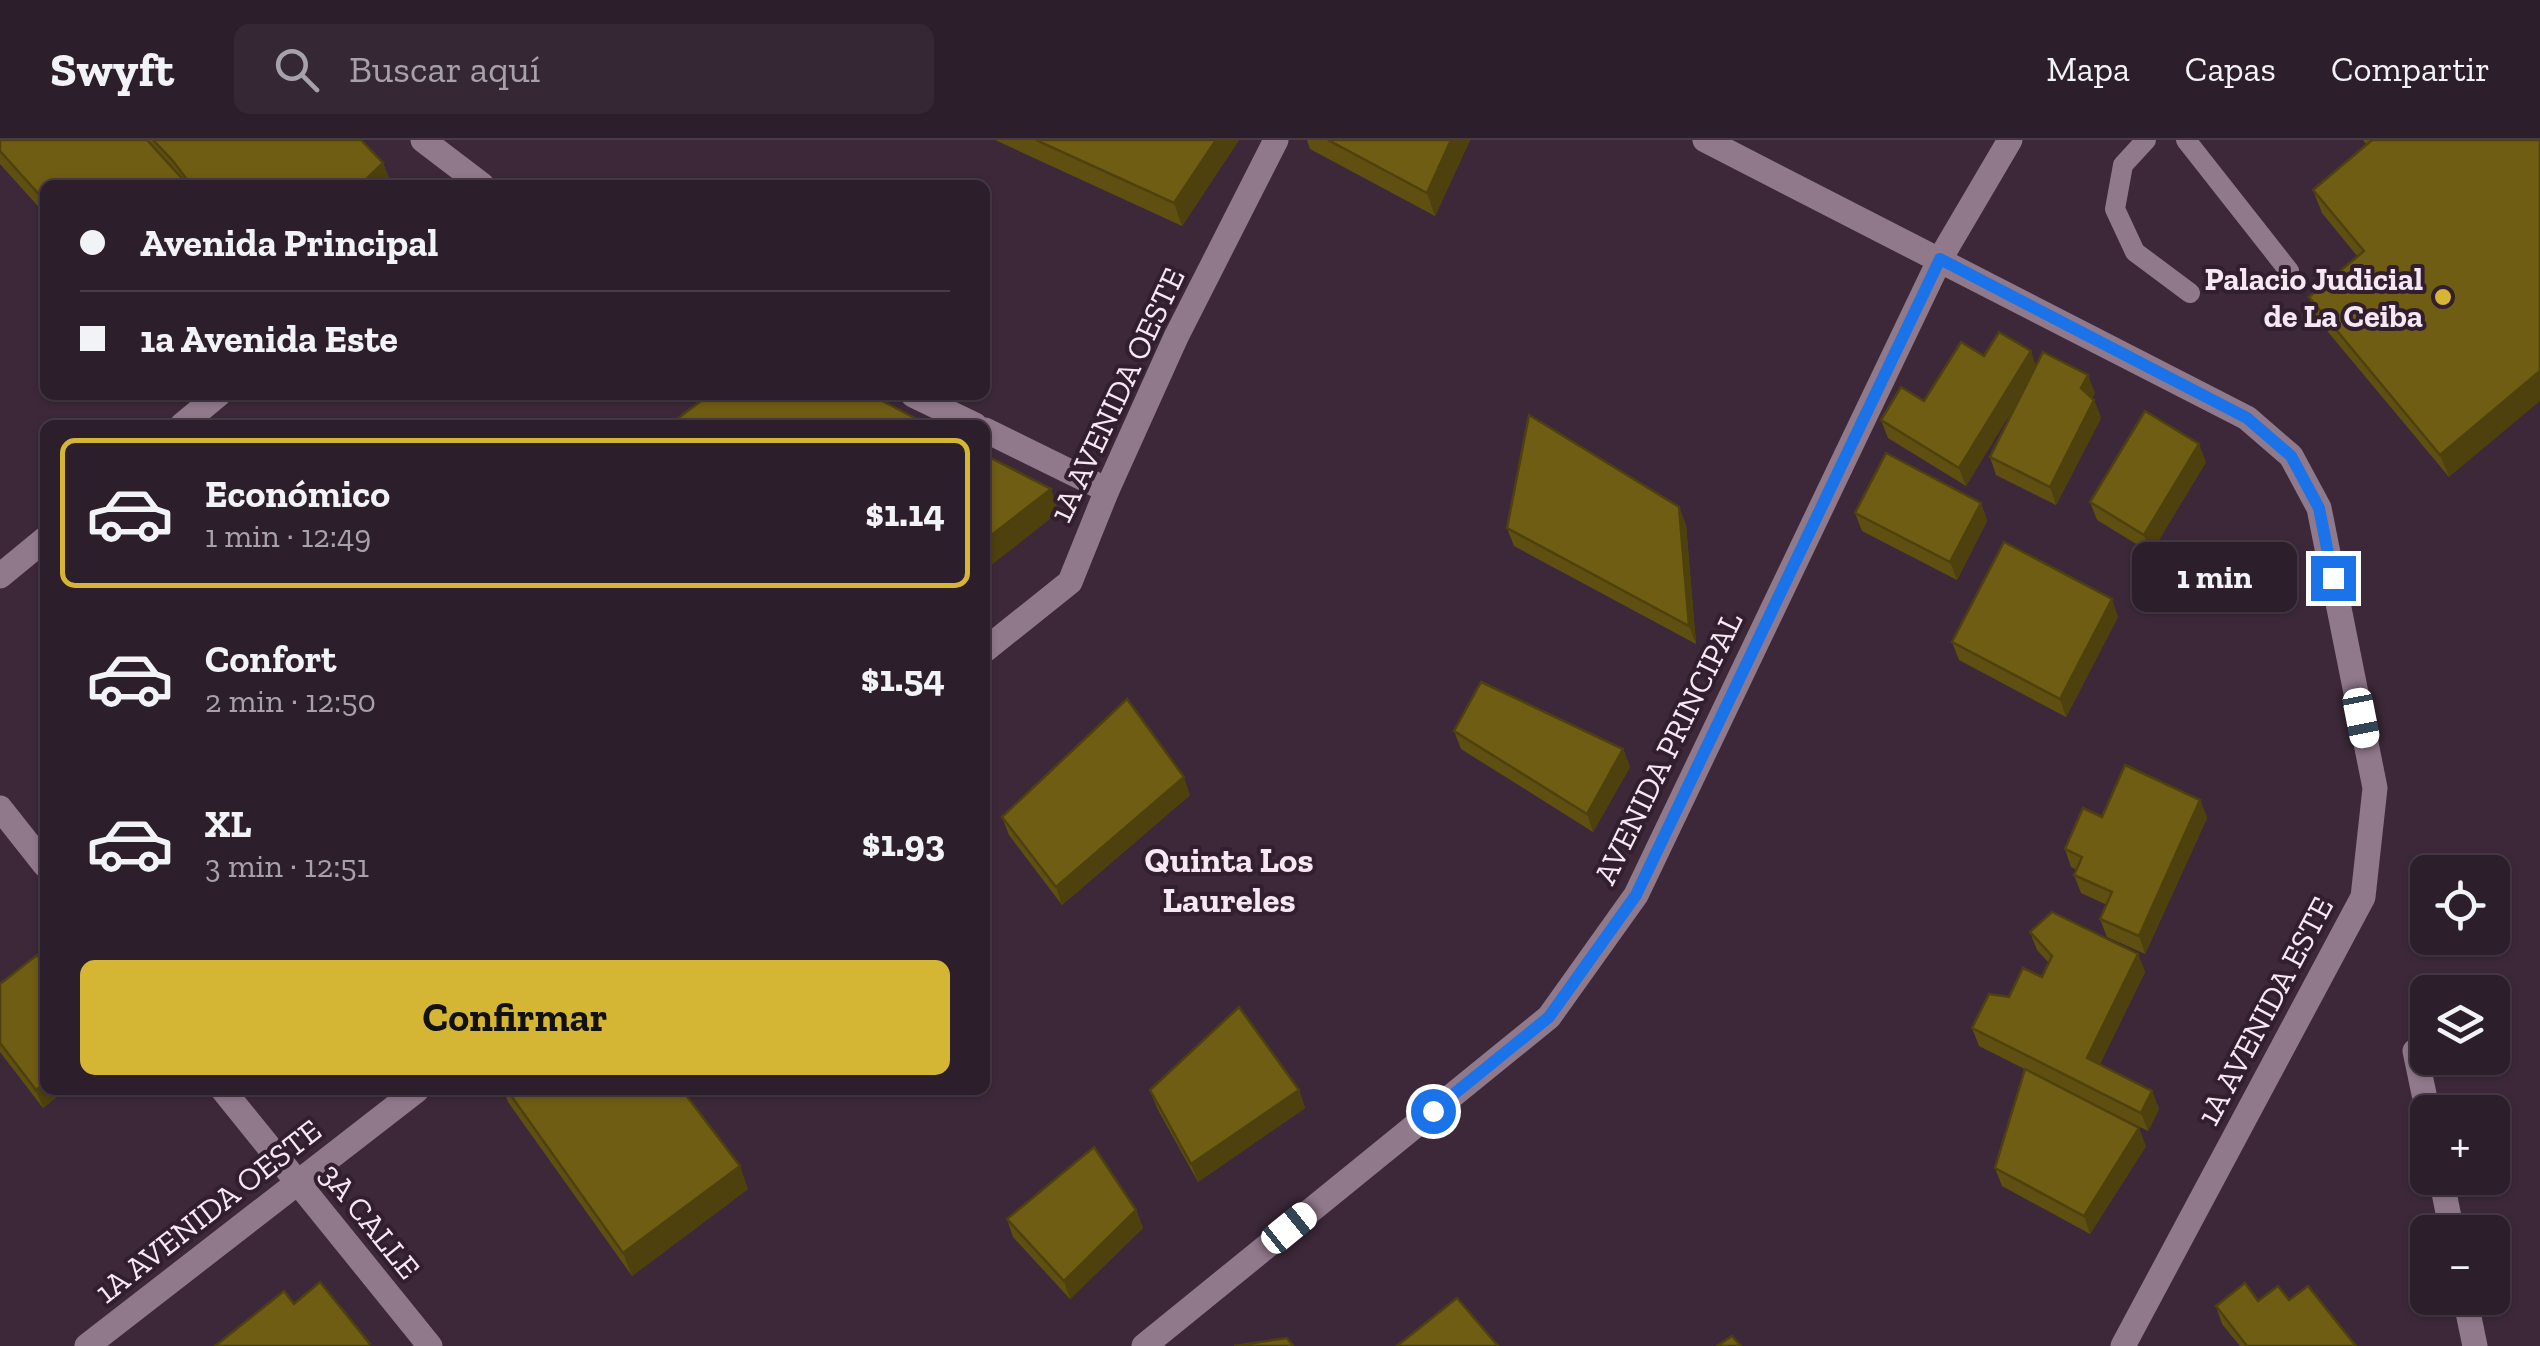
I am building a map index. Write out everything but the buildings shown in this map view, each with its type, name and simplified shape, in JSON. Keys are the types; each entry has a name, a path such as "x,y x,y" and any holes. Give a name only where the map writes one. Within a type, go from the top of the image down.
{"street":[{"path":"423,140 470,180"},
{"name":"1A AVENIDA OESTE","path":"990,646 1070,582 1176,337 1276,140"},
{"name":"1A AVENIDA ESTE","path":"1705,140 2247,418 2291,456 2319,508 2375,788 2363,897 2124,1346"},
{"name":"AVENIDA PRINCIPAL","path":"1144,1346 1549,1017 1636,895 1940,259 2010,140"},
{"path":"188,420 212,400"},
{"path":"923,400 965,420"},
{"path":"990,432 1108,490"},
{"path":"0,576 40,543"},
{"path":"0,808 40,859"},
{"name":"3A CALLE","path":"227,1095 430,1346"},
{"name":"1A AVENIDA OESTE","path":"87,1346 410,1095"},
{"path":"2469,1315 2475,1346"}],"lane":[{"path":"2146,140 2123,166 2115,209 2135,252 2190,293"},
{"path":"2186,140 2289,270"}],"place":[{"name":"Palacio Judicial de La Ceiba","path":"2443,297"}],"district":[{"name":"Quinta Los Laureles","path":"1229,880"}],"route":[{"path":"1433,1111 1549,1017 1636,895 1940,259 2247,418 2291,456 2319,508 2333,578"}]}
